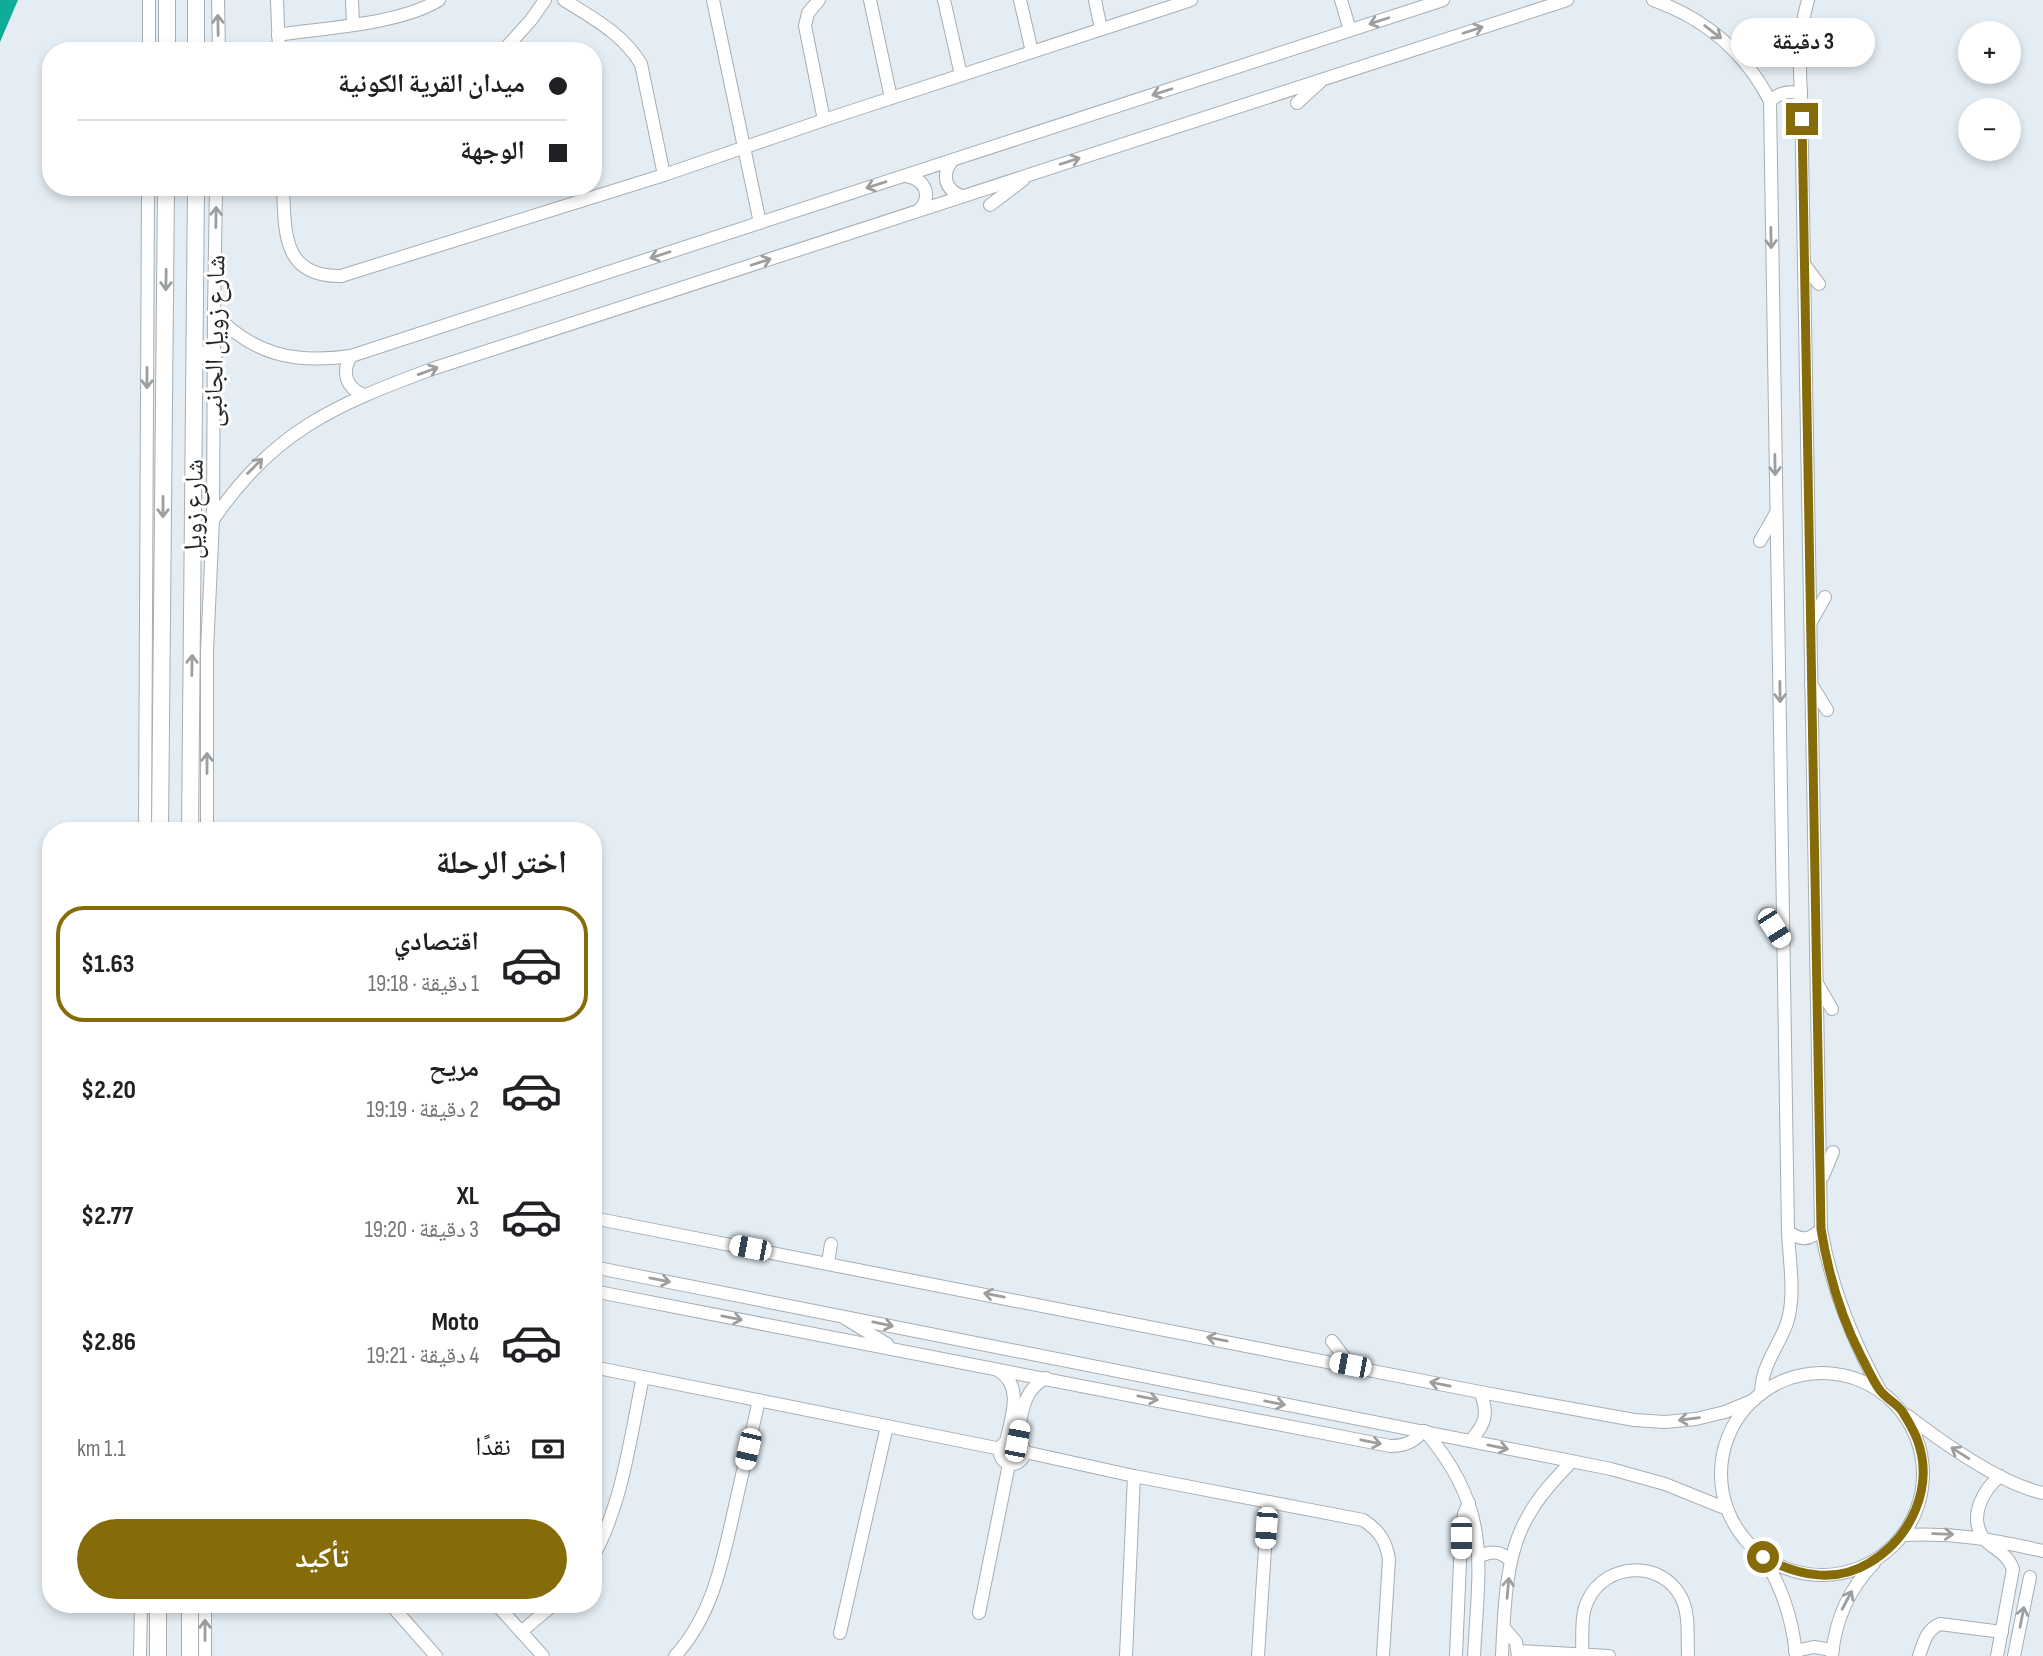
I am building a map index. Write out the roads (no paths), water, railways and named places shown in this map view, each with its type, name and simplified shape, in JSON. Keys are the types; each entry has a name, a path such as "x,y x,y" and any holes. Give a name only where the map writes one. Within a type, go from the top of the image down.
{"main road":[{"path":"167,0 167,42"},
{"path":"196,0 196,42"},
{"name":"شارع زويل","path":"160,822 166,196"},
{"name":"شارع زويل","path":"190,822 196,196"},
{"path":"195,355 214,354"},
{"path":"158,1613 158,1656"},
{"path":"190,1613 190,1656"}],"street":[{"path":"149,0 149,42"},
{"path":"218,0 219,42"},
{"path":"276,0 278,42"},
{"path":"352,0 353,24"},
{"path":"278,35 390,18 419,11 439,0"},
{"path":"514,42 545,0"},
{"path":"564,0 620,37 641,64 664,174"},
{"path":"819,0 808,13 805,26 824,120"},
{"path":"870,0 891,98"},
{"path":"944,0 961,75"},
{"path":"1020,0 1032,52"},
{"path":"1095,0 1101,29"},
{"path":"602,194 1191,0"},
{"path":"1340,0 1350,30"},
{"path":"214,313 237,335 274,353 314,360 351,356 1444,0"},
{"path":"213,520 246,475 266,455 311,422 364,395 444,365 1567,0"},
{"path":"1653,0 1677,8 1713,31 1754,72 1770,101 1791,1297 1787,1323 1765,1368 1757,1397 1735,1423 1724,1451 1721,1480 1727,1509 1742,1536 1763,1557 1782,1591 1795,1653 1814,1647 1832,1653 1836,1626 1854,1587 1903,1535 1918,1505 1923,1472 1917,1440 1901,1411"},
{"path":"1808,0 1799,60 1821,1229 1836,1295 1859,1352 1880,1390 1901,1411 1933,1435 2000,1475 2034,1492 2043,1493"},
{"path":"712,2 760,223"},
{"path":"1297,103 1322,79"},
{"path":"1770,101 1784,92 1801,94"},
{"path":"952,160 945,178 950,190 962,196"},
{"path":"990,205 1033,173"},
{"path":"905,176 918,179 925,188 926,200 919,210"},
{"path":"145,822 148,196"},
{"name":"شارع زويل الجانبى","path":"207,822 216,196"},
{"path":"283,196 285,232 292,253 308,269 330,276 341,276 594,196"},
{"path":"1804,264 1819,284"},
{"path":"733,272 734,287"},
{"path":"351,356 346,367 346,379 353,389 364,395"},
{"path":"1760,541 1776,513"},
{"path":"1810,622 1825,597"},
{"path":"1810,683 1827,710"},
{"path":"1766,914 1783,941"},
{"path":"1816,982 1832,1009"},
{"path":"1820,1183 1833,1152"},
{"path":"602,1219 1634,1420 1665,1422 1696,1419 1725,1412 1757,1397 1772,1386 1798,1376 1826,1373 1854,1378 1880,1390"},
{"path":"1788,1231 1805,1240 1814,1237 1821,1229"},
{"path":"828,1263 831,1244"},
{"path":"602,1269 1611,1469 1652,1480 1727,1509"},
{"path":"602,1293 1390,1446 1409,1444 1424,1431"},
{"path":"839,1315 902,1351"},
{"path":"1332,1341 1350,1365"},
{"path":"602,1369 887,1426 1012,1446 1134,1476 1363,1520 1380,1534 1387,1545 1389,1559 1383,1656"},
{"path":"996,1369 1005,1374 1014,1393 1012,1446 1021,1461 1009,1464 1003,1460 1012,1446 1026,1397 1031,1389 1046,1378"},
{"path":"602,1541 616,1505 643,1377"},
{"path":"1078,1385 1111,1384 1143,1378"},
{"path":"1470,1441 1480,1431 1485,1418 1485,1404 1480,1392"},
{"path":"675,1656 696,1628 720,1570 759,1400"},
{"path":"841,1633 887,1426"},
{"path":"1424,1431 1446,1458 1475,1519 1479,1557 1474,1656"},
{"path":"1502,1656 1510,1560 1517,1539 1538,1500 1571,1462"},
{"path":"979,1613 1009,1464"},
{"path":"1997,1656 2013,1574 2011,1563 2005,1556 1982,1538 1978,1524 1980,1503 1989,1485 2000,1475"},
{"path":"1126,1656 1134,1476"},
{"path":"1258,1656 1268,1502"},
{"path":"1456,1656 1461,1538 1464,1514 1469,1503"},
{"path":"1903,1535 1953,1534 2043,1550"},
{"path":"1479,1557 1496,1552 1510,1560"},
{"path":"1763,1557 1802,1574 1824,1575 1845,1573 1865,1566 1884,1554"},
{"path":"1582,1655 1584,1610 1588,1599 1595,1589 1613,1575 1635,1569 1646,1570 1664,1578 1679,1593 1687,1616 1688,1656"},
{"path":"2013,1574 2036,1579 2014,1656"},
{"path":"141,1613 141,1656"},
{"path":"205,1613 205,1656"},
{"path":"398,1613 436,1656"},
{"path":"504,1613 542,1656"},
{"path":"521,1632 544,1613"},
{"path":"1919,1656 1927,1634 1940,1623 2002,1632"},
{"path":"1504,1628 1516,1642 1519,1654 1609,1656"}]}
